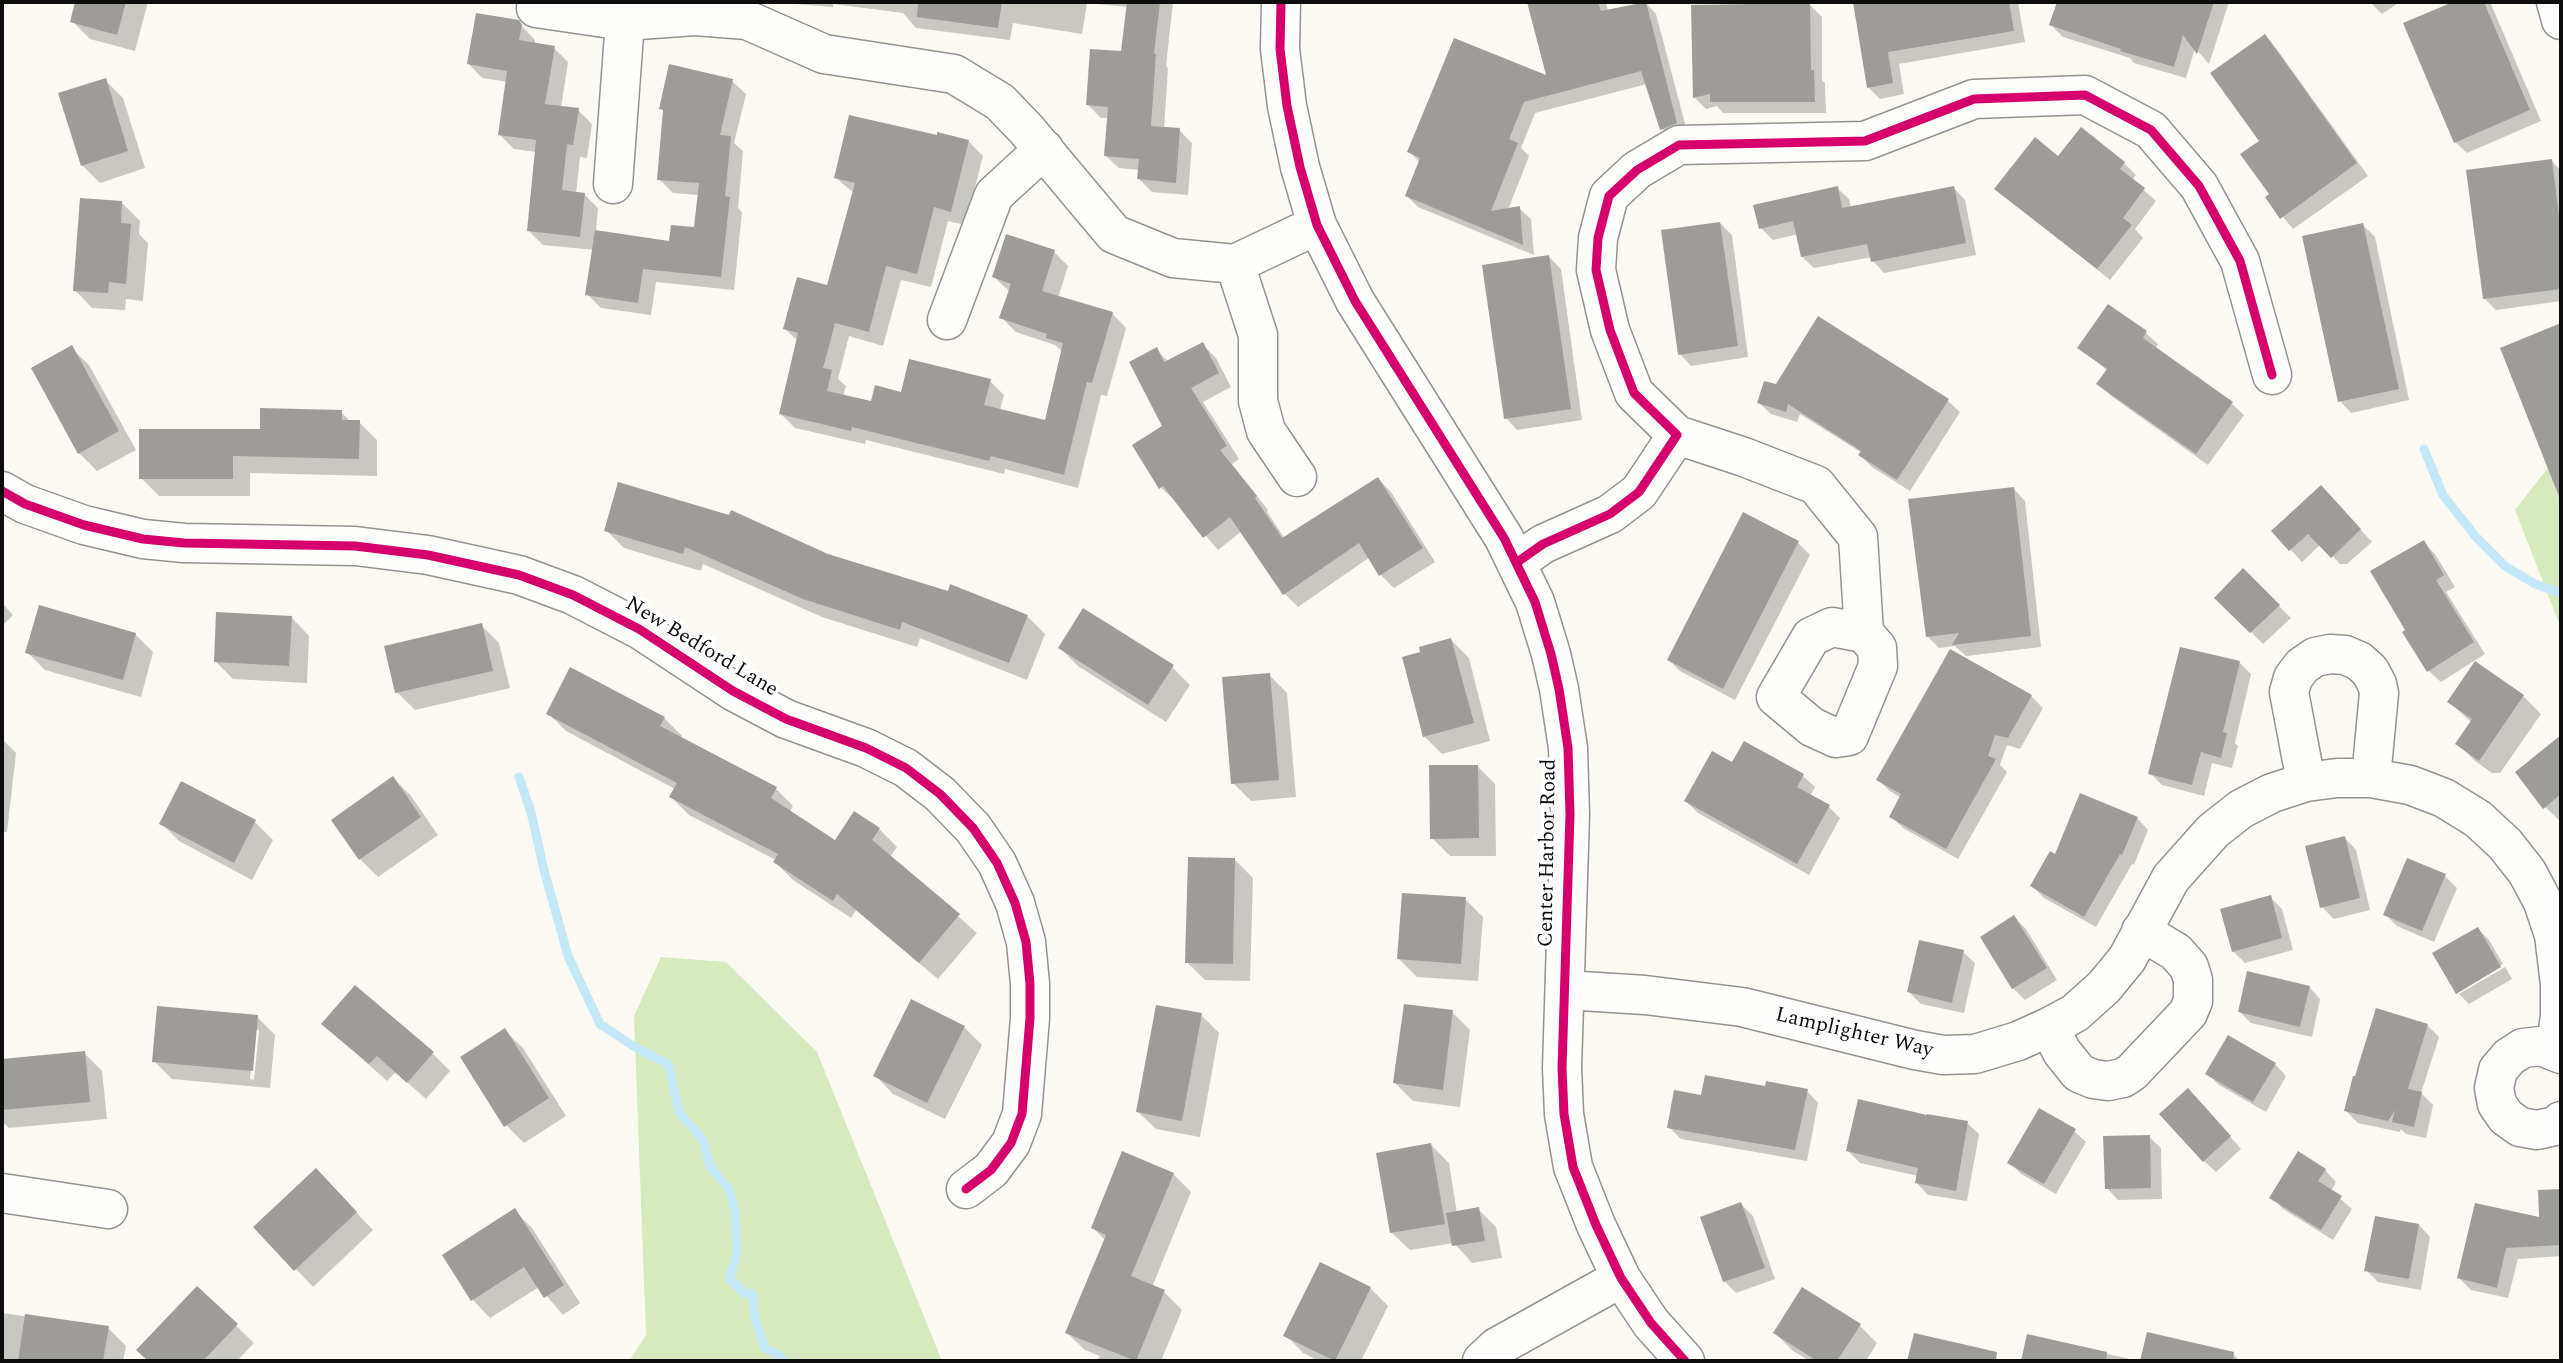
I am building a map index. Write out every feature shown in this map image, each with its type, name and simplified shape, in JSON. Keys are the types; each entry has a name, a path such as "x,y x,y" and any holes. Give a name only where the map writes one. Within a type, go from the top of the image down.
{"street":[{"name":"Center Harbor Road","path":"1281,2 1280,49 1287,106 1300,167 1317,225 1355,300 1504,538 1535,602 1551,654 1568,748 1570,815 1562,1068 1564,1114 1573,1167 1621,1278 1651,1323 1685,1361"},
{"path":"2556,2 2561,20"},
{"path":"536,8 625,21 695,16 747,20 824,54 954,74 1000,102 1044,149 1114,234 1173,258 1235,264 1317,225"},
{"path":"613,184 625,21"},
{"path":"1864,633 1858,537 1816,485 1677,435 1634,394 1610,330 1596,270 1598,238 1609,196 1637,170 1679,145 1865,141 1974,99 2085,95 2151,130 2199,186 2240,261 2272,374"},
{"path":"947,320 994,195 1044,149"},
{"path":"1235,264 1258,335 1258,401 1266,431 1297,477"},
{"path":"1516,564 1543,544 1611,514 1639,492 1677,435"},
{"name":"New Bedford Lane","path":"2,491 25,504 84,526 144,539 184,543 355,546 428,555 519,575 573,595 639,629 733,691 786,719 866,748 906,768 940,794 973,828 997,863 1015,903 1026,942 1030,1017 1022,1114 1010,1143 991,1170 966,1189"},
{"path":"2306,782 2288,692 2293,678 2302,666 2315,657 2330,654 2345,655 2358,661 2370,671 2377,684 2379,692 2371,778"},
{"name":"Lamplighter Way","path":"1565,990 1645,995 1742,1007 1943,1055 1975,1054 2018,1041 2049,1027 2075,1013 2104,987 2127,959 2171,878 2214,831 2241,809 2272,793 2306,782 2371,778 2410,785 2455,805 2478,819 2505,844 2527,872 2543,902 2554,935 2560,984 2558,1053 2540,1046 2523,1048 2509,1056 2498,1070 2494,1087 2497,1104 2506,1117 2520,1127 2536,1130 2555,1126 2561,1121"},
{"path":"2049,1027 2062,1052 2079,1073 2108,1081 2132,1072 2188,1013 2193,1001 2193,980 2189,967 2176,952 2141,931"},
{"path":"2,1193 108,1209"},
{"path":"1482,1361 1497,1347 1621,1278"}],"green space":[{"path":"2554,460 2561,465 2561,628 2515,510"},
{"path":"661,957 726,962 817,1052 942,1361 629,1361 646,1335 634,1016"}],"building":[{"path":"75,2 126,2 117,35 70,22"},
{"path":"918,2 1002,2 998,28 917,17"},
{"path":"1127,2 1160,2 1154,54 1151,126 1180,128 1176,183 1137,179 1139,159 1104,156 1108,107 1086,105 1090,49 1121,51"},
{"path":"1527,2 1598,2 1601,11 1646,2 1677,123 1660,130 1641,71 1524,102 1509,139 1518,143 1491,211 1520,206 1523,245 1405,196 1420,158 1407,152 1454,38 1546,75"},
{"path":"1853,2 2009,2 2014,31 1888,52 1893,83 1867,88"},
{"path":"2057,2 2214,2 2197,54 2183,35 2174,67 2049,25"},
{"path":"2453,2 2484,2 2530,110 2454,143 2403,23"},
{"path":"1810,3 1811,70 1814,70 1815,102 1710,102 1710,94 1693,98 1691,5"},
{"path":"476,13 519,20 522,25 519,40 555,46 545,104 579,108 573,145 567,144 562,190 585,193 580,237 527,231 536,140 498,135 507,71 467,64"},
{"path":"2265,34 2357,163 2280,219 2265,197 2269,194 2240,154 2259,141 2210,73"},
{"path":"669,64 733,79 720,135 731,136 725,196 730,197 721,277 643,269 638,303 585,295 595,230 669,241 671,225 694,227 699,183 657,180 663,110 659,109"},
{"path":"106,78 128,151 81,166 58,93"},
{"path":"849,115 969,140 951,212 934,207 917,274 886,266 869,332 835,323 823,368 832,370 827,391 871,401 875,385 901,392 909,359 991,379 984,405 1045,420 1063,343 1046,338 1047,334 999,318 1011,284 992,277 1006,234 1055,250 1042,291 1113,312 1092,383 1087,382 1064,475 991,456 989,461 852,427 851,431 779,414 798,333 783,329 797,277 827,285 855,183 834,178"},
{"path":"2081,127 2125,162 2120,169 2145,188 2123,218 2132,225 2097,269 1994,189 2035,137 2058,156"},
{"path":"2552,159 2561,233 2561,289 2483,299 2466,170"},
{"path":"1838,186 1842,208 1954,186 1966,243 1871,262 1867,244 1801,257 1793,221 1759,229 1753,205"},
{"path":"80,198 122,201 121,223 131,224 126,284 109,282 108,293 73,291"},
{"path":"1720,222 1738,346 1678,355 1661,230"},
{"path":"2363,223 2399,389 2338,402 2302,236"},
{"path":"1549,255 1571,409 1504,419 1482,265"},
{"path":"2108,304 2147,331 2143,338 2233,402 2196,454 2096,384 2107,369 2077,348"},
{"path":"1818,316 1949,399 1897,480 1858,455 1861,451 1788,404 1786,412 1757,403 1764,381 1776,384"},
{"path":"2561,323 2561,499 2560,499 2500,348"},
{"path":"1203,342 1219,373 1191,388 1227,446 1220,450 1257,496 1255,498 1282,538 1378,477 1423,548 1379,576 1359,543 1283,595 1230,517 1203,538 1163,486 1159,489 1132,445 1162,426 1129,362 1157,347 1164,362"},
{"path":"72,345 119,431 78,454 31,368"},
{"path":"260,408 342,410 342,420 360,420 359,459 233,456 233,479 139,479 139,429 260,429"},
{"path":"618,482 729,515 731,510 828,554 948,591 950,584 1028,615 1009,663 902,622 900,630 803,599 685,547 683,554 604,531"},
{"path":"2321,485 2361,529 2331,558 2308,534 2289,551 2271,531"},
{"path":"2014,487 2031,636 1952,645 1959,633 1926,637 1908,499"},
{"path":"1743,512 1799,541 1723,689 1667,660"},
{"path":"2424,540 2444,575 2436,580 2474,642 2427,672 2402,632 2405,630 2370,571"},
{"path":"2243,568 2280,605 2250,633 2214,598"},
{"path":"39,605 136,633 123,680 25,653"},
{"path":"1083,608 1174,665 1148,705 1058,648"},
{"path":"216,612 292,616 289,666 214,662"},
{"path":"482,623 493,671 395,693 384,646"},
{"path":"1451,638 1474,723 1423,737 1402,657 1420,652 1419,647"},
{"path":"2180,647 2240,661 2223,732 2227,733 2221,758 2201,752 2192,785 2148,774"},
{"path":"1950,649 2032,695 2008,738 1995,735 1988,756 1996,759 1946,849 1889,817 1901,794 1876,780"},
{"path":"2475,661 2524,695 2479,761 2455,744 2472,719 2447,702"},
{"path":"570,667 665,717 660,726 777,787 771,798 835,840 854,811 880,828 872,840 960,914 919,963 837,894 833,901 773,862 778,854 669,797 677,783 546,714"},
{"path":"1270,673 1279,780 1231,784 1222,677"},
{"path":"2561,735 2561,794 2543,809 2515,772"},
{"path":"1744,741 1804,774 1797,787 1830,805 1797,864 1684,801 1712,751 1732,762"},
{"path":"1429,765 1478,765 1479,838 1430,839"},
{"path":"393,776 421,817 359,860 331,820"},
{"path":"181,781 256,820 234,863 159,824"},
{"path":"2080,793 2138,817 2122,855 2120,854 2084,917 2030,886 2050,851 2055,854"},
{"path":"2345,836 2360,898 2320,908 2305,846"},
{"path":"1188,857 1235,858 1233,964 1185,963"},
{"path":"2407,858 2446,874 2422,931 2383,915"},
{"path":"1402,893 1466,897 1461,964 1397,959"},
{"path":"2271,895 2282,938 2232,952 2220,909"},
{"path":"2014,915 2047,968 2012,989 1980,937"},
{"path":"2478,927 2501,967 2456,994 2432,953"},
{"path":"1919,940 1964,950 1952,1003 1907,992"},
{"path":"2247,971 2310,986 2300,1027 2238,1012"},
{"path":"355,985 434,1052 407,1083 377,1056 369,1064 321,1024"},
{"path":"911,999 965,1026 927,1103 873,1076"},
{"path":"1404,1004 1453,1010 1443,1090 1393,1083"},
{"path":"1156,1005 1202,1013 1182,1121 1136,1112"},
{"path":"157,1006 258,1015 253,1071 152,1062"},
{"path":"2376,1008 2428,1024 2408,1089 2422,1092 2414,1127 2392,1122 2395,1110 2388,1121 2344,1111"},
{"path":"505,1028 549,1098 504,1127 460,1057"},
{"path":"2228,1035 2276,1063 2253,1102 2205,1074"},
{"path":"85,1051 90,1102 2,1110 2,1059"},
{"path":"1705,1075 1765,1086 1766,1081 1808,1089 1795,1150 1667,1128 1674,1090 1701,1095"},
{"path":"2188,1088 2231,1136 2203,1162 2159,1114"},
{"path":"1858,1099 1927,1115 1968,1121 1956,1191 1915,1183 1918,1168 1846,1151"},
{"path":"2039,1108 2076,1129 2044,1184 2007,1163"},
{"path":"2150,1135 2151,1188 2105,1189 2103,1136"},
{"path":"1431,1143 1445,1224 1390,1233 1376,1153"},
{"path":"1122,1151 1174,1173 1131,1276 1165,1290 1136,1361 1065,1333 1106,1235 1091,1228"},
{"path":"2298,1151 2326,1169 2318,1181 2342,1196 2321,1230 2269,1198"},
{"path":"316,1168 357,1212 294,1271 253,1227"},
{"path":"2561,1189 2561,1245 2506,1248 2497,1288 2457,1278 2475,1203 2539,1217 2538,1190"},
{"path":"1741,1202 1765,1268 1723,1282 1700,1217"},
{"path":"1479,1207 1485,1241 1452,1246 1446,1213"},
{"path":"515,1208 564,1285 544,1298 524,1267 471,1301 442,1255"},
{"path":"2375,1216 2419,1224 2409,1279 2364,1271"},
{"path":"1320,1262 1371,1287 1335,1361 1283,1336"},
{"path":"197,1286 238,1324 203,1361 148,1361 136,1350"},
{"path":"1802,1287 1861,1324 1837,1361 1817,1361 1773,1333"},
{"path":"25,1314 109,1326 103,1361 18,1361"},
{"path":"2147,1332 2234,1352 2233,1361 2140,1361"},
{"path":"1914,1333 1997,1352 1996,1361 1907,1361"},
{"path":"2027,1334 2107,1352 2106,1361 2021,1361"}],"waterway":[{"path":"2424,449 2443,495 2476,537 2505,566 2535,584 2561,593"},
{"path":"519,777 531,812 568,956 600,1024 668,1064 679,1112 703,1140 710,1166 729,1189 735,1211 737,1251 730,1279 744,1293 753,1294 755,1319 765,1348 778,1354 784,1361"}],"cycle path":[{"path":"1281,2 1280,49 1287,106 1300,167 1317,225 1355,301 1504,538 1535,602 1551,654 1568,748 1570,815 1562,1068 1564,1114 1573,1167 1621,1278 1651,1323 1685,1361"},
{"path":"1516,563 1543,544 1610,514 1639,492 1677,435 1634,393 1610,330 1596,270 1598,238 1609,196 1637,170 1679,145 1865,141 1974,99 2085,95 2151,130 2199,186 2240,261 2272,375"},
{"path":"2,491 25,504 84,525 143,539 184,543 355,546 428,555 519,575 573,595 639,629 733,691 786,719 866,748 906,768 940,794 973,828 997,863 1015,903 1026,942 1030,1018 1022,1114 1011,1143 991,1170 966,1189"}]}
